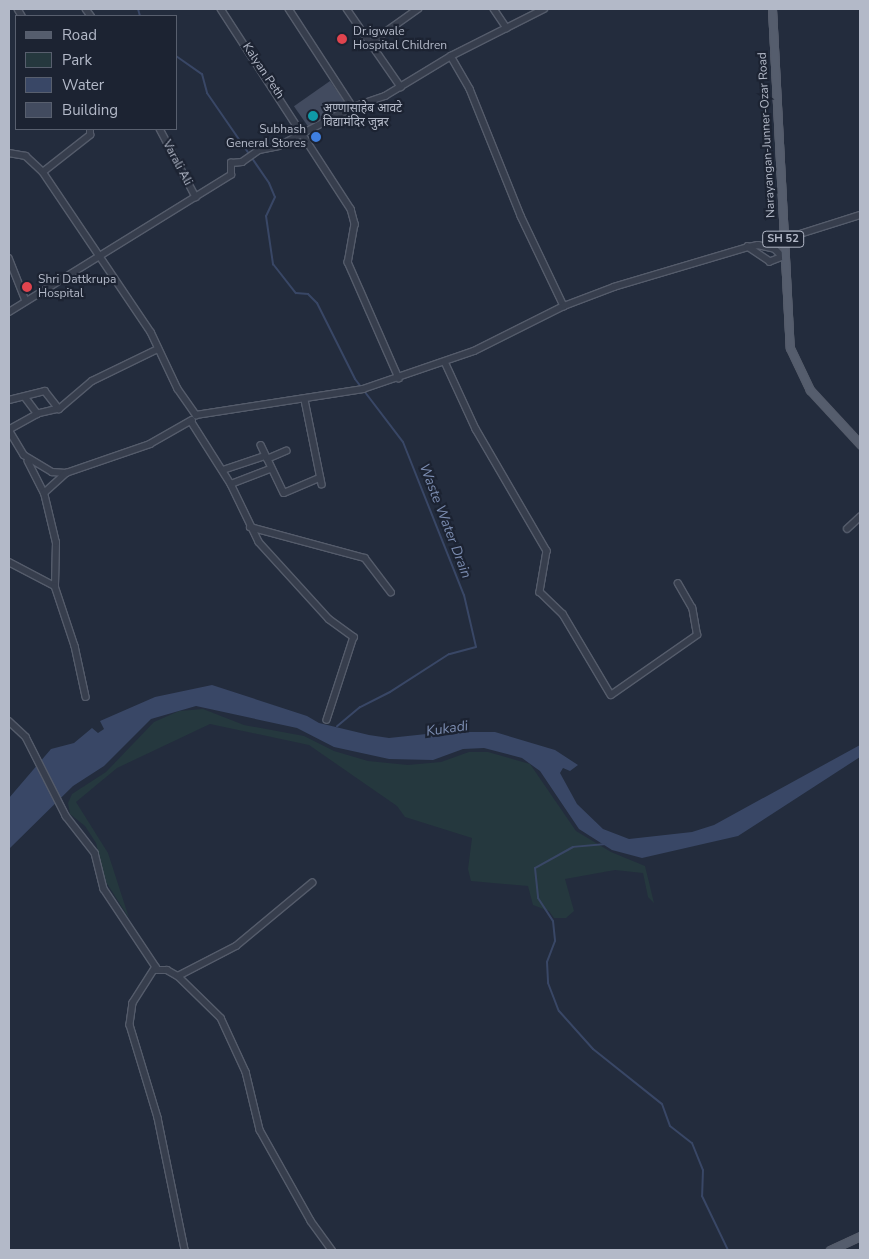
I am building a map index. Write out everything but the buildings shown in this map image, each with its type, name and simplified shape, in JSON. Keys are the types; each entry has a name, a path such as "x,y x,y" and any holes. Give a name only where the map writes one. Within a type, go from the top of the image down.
{"main road":[{"name":"Narayangan-Junner-Ozar Road","path":"772,9 783,256 794,363 810,390 860,444"},
{"path":"830,1250 860,1236"}],"street":[{"name":"Kalyan Peth","path":"221,9 305,134 355,218 348,262 400,378"},
{"path":"289,9 353,107"},
{"path":"347,9 401,87"},
{"path":"370,44 418,9"},
{"path":"494,9 507,28"},
{"path":"9,312 231,175 231,163 242,162 259,150 305,134 353,107 401,87 451,56 544,9"},
{"path":"451,56 470,89 521,216 564,306"},
{"path":"43,172 90,135 90,130"},
{"name":"Varali Ali","path":"161,130 196,197"},
{"path":"9,153 26,156 43,172 99,257 152,332 178,390 196,415"},
{"path":"783,234 800,234 860,215"},
{"path":"24,455 52,472 66,473 150,444 191,422 196,415 305,400 400,378 445,362 564,306 614,287 748,247 766,245 783,256"},
{"path":"748,247 770,262 783,256"},
{"path":"9,258 26,301"},
{"path":"86,697 75,646 55,586 56,543 44,493 9,430 38,414 59,408 92,381 158,349"},
{"path":"445,362 476,429 547,551 540,592 563,614 611,695 697,635 692,608 678,584"},
{"path":"9,400 48,392 59,408"},
{"path":"25,397 38,414"},
{"path":"262,445 270,468 287,494 321,481 305,400"},
{"path":"191,422 231,484 250,527 276,564 328,619 354,637 327,720"},
{"path":"223,470 286,451"},
{"path":"231,484 270,468"},
{"path":"44,493 66,473"},
{"path":"847,529 860,518"},
{"path":"250,527 365,558 391,592"},
{"path":"9,562 55,586"},
{"path":"9,721 26,737 31,751 66,816 95,853 104,889 141,942 156,970"},
{"path":"178,976 236,946 312,883"},
{"path":"156,970 167,970 178,976 209,1003 228,1030 246,1072 262,1135 332,1250"},
{"path":"156,970 133,1003 130,1025 158,1118 185,1250"}],"green space":[{"path":"203,709 244,725 304,736 334,751 368,761 408,765 441,762 469,752 488,752 530,764 576,831 611,852 645,866 654,903 648,897 643,873 615,870 565,879 574,911 566,918 554,918 549,911 533,905 528,886 471,881 468,869 472,838 405,817 397,806 309,745 210,724 117,768 76,802 108,853 129,918 106,882 96,843 85,826 70,814 68,803 72,794 106,772 154,722 179,711"}],"water":[{"path":"212,685 307,716 319,723 369,735 389,738 445,732 495,732 555,750 578,765 570,771 563,768 560,773 577,804 603,829 629,839 692,832 714,825 860,745 860,757 738,836 642,858 612,850 579,829 540,771 522,758 484,748 463,749 433,760 389,759 334,747 297,728 196,706 151,719 104,766 73,786 9,849 9,798 51,749 74,743 92,728 98,733 104,729 100,721 155,697"}],"waterway":[{"name":"Waste Water Drain","path":"138,9 140,15"},
{"name":"Waste Water Drain","path":"178,57 202,74 207,93 269,183 275,197 266,216 273,264 296,293 308,294 317,303 355,379 403,442 464,595 476,647 449,654 390,692 360,707 337,726"},
{"path":"606,844 573,847 535,868 538,898 553,921 555,941 547,962 548,983 559,1011 593,1049 662,1104 670,1126 692,1143 703,1170 702,1196 728,1250"}],"place":[{"name":"Dr.igwale Hospital Children","path":"342,39"},
{"name":"अण्णासाहेब आवटे विद्यामंदिर जुन्नर","path":"313,116"},
{"name":"Subhash General Stores","path":"316,137"},
{"name":"Shri Dattkrupa Hospital","path":"27,287"}],"water label":[{"name":"Kukadi","path":"447,729"}]}
